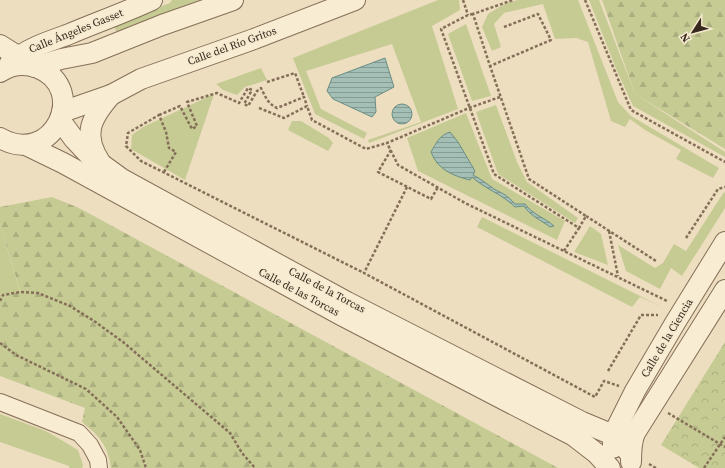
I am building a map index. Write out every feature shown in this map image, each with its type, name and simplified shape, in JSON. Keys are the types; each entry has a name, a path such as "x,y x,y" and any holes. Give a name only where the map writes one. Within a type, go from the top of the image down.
{"street":[{"name":"Calle Ángeles Gasset","path":"8,65 34,48 152,0"},
{"path":"0,45 8,65 35,66 92,53 162,25 233,0"},
{"name":"Calle del Río Gritos","path":"111,95 141,79 254,39 355,0"},
{"path":"10,144 38,142 53,131 61,116 63,104 59,88 49,75 35,66"},
{"path":"61,116 111,95"},
{"path":"104,167 93,151 90,137 91,128 98,110 111,95"},
{"name":"Calle de la Torcas","path":"61,116 82,148 104,167 122,179 347,302 582,422 627,449"},
{"name":"Calle de las Torcas","path":"10,144 69,167 341,315 580,440"},
{"name":"Calle de la Ciencia","path":"627,449 635,391 725,242"},
{"name":"Calle de la Ciencia","path":"627,449 725,290"},
{"path":"0,402 78,433 90,445 98,460 99,468"},
{"path":"580,440 595,447 627,449 616,468"},
{"path":"580,440 610,468"}],"path":[{"path":"463,0 468,15"},
{"path":"513,0 468,15 441,29 494,174 579,228"},
{"path":"585,0 631,110 725,162"},
{"path":"473,14 529,179 656,261"},
{"path":"490,66 551,40 538,14 504,27"},
{"path":"267,82 295,73 312,120 366,149 387,143 469,108 500,97"},
{"path":"304,97 277,108 266,99 261,88 257,91 248,106 244,104 252,90 248,88 239,103 217,93 187,102 198,126 192,129 180,106 159,115 128,132 126,146 141,161 364,273 595,397 604,381"},
{"path":"259,108 284,118 308,106"},
{"path":"159,115 166,132 169,148 176,152 164,172"},
{"path":"387,143 398,165 465,203 618,276 679,316"},
{"path":"391,150 378,172 431,199 438,187"},
{"path":"364,273 407,187"},
{"path":"686,238 718,189 725,187"},
{"path":"564,251 586,216"},
{"path":"608,231 618,276"},
{"path":"0,301 3,295 20,292 38,293 70,306 94,321 123,342 230,433 242,453 255,468"},
{"path":"608,371 640,315 656,314 679,316"},
{"path":"0,343 16,355 86,389 118,417 140,450 146,468"},
{"path":"704,468 725,437"},
{"path":"719,444 725,447"},
{"path":"627,449 656,468"}],"green space":[{"path":"172,0 204,0 117,33 113,24 170,3"},
{"path":"438,0 459,0 460,10 432,26 458,109 369,143 368,140 421,122 392,44 306,71 321,109 367,133 364,139 315,114 293,58"},
{"path":"518,0 578,0 618,102 631,116 719,168 713,178 676,159 681,150 645,130 630,119 625,127 611,121 588,42 576,38 555,39 543,4 504,13 494,24 501,47 492,51 482,27 488,14 506,3"},
{"path":"589,0 599,0 635,94 725,152 725,157 633,106 617,71"},
{"path":"602,0 725,0 725,149 635,94"},
{"path":"466,24 491,96 472,101 448,34"},
{"path":"261,68 267,80 245,87 237,95 223,90 216,84"},
{"path":"214,94 185,180 131,149 132,135 143,127"},
{"path":"496,105 517,162 527,182 578,218 575,223 498,174 476,112"},
{"path":"466,113 492,179 565,221 557,240 418,171 407,138"},
{"path":"292,121 301,121 329,138 333,143 328,151 288,130"},
{"path":"724,192 725,208 682,276 671,268 660,289 626,271 618,245 655,268 663,263 674,244 686,251"},
{"path":"52,197 79,208 558,468 147,468 143,457 146,468 111,468 108,453 102,442 82,422 85,408 0,376 0,301 3,295 20,291 0,223 0,207"},
{"path":"482,217 662,307 640,297 632,307 477,227"},
{"path":"0,223 20,292 3,295 0,301"},
{"path":"590,226 601,234 608,265 574,252"},
{"path":"725,342 725,468 699,468 661,445"},
{"path":"0,414 46,431 78,450 83,465 82,468 69,468 69,466 0,442"}],"water":[{"path":"385,58 394,87 375,97 376,112 372,117 333,99 327,91 332,78"},
{"path":"402,104 409,107 412,114 409,121 402,124 395,121 392,114 395,107"},
{"path":"450,132 458,142 475,171 473,175 505,195 515,204 525,204 531,211 554,226 550,227 536,218 529,213 524,206 515,207 510,202 472,177 470,180 452,174 441,167 431,152 441,137"}]}
